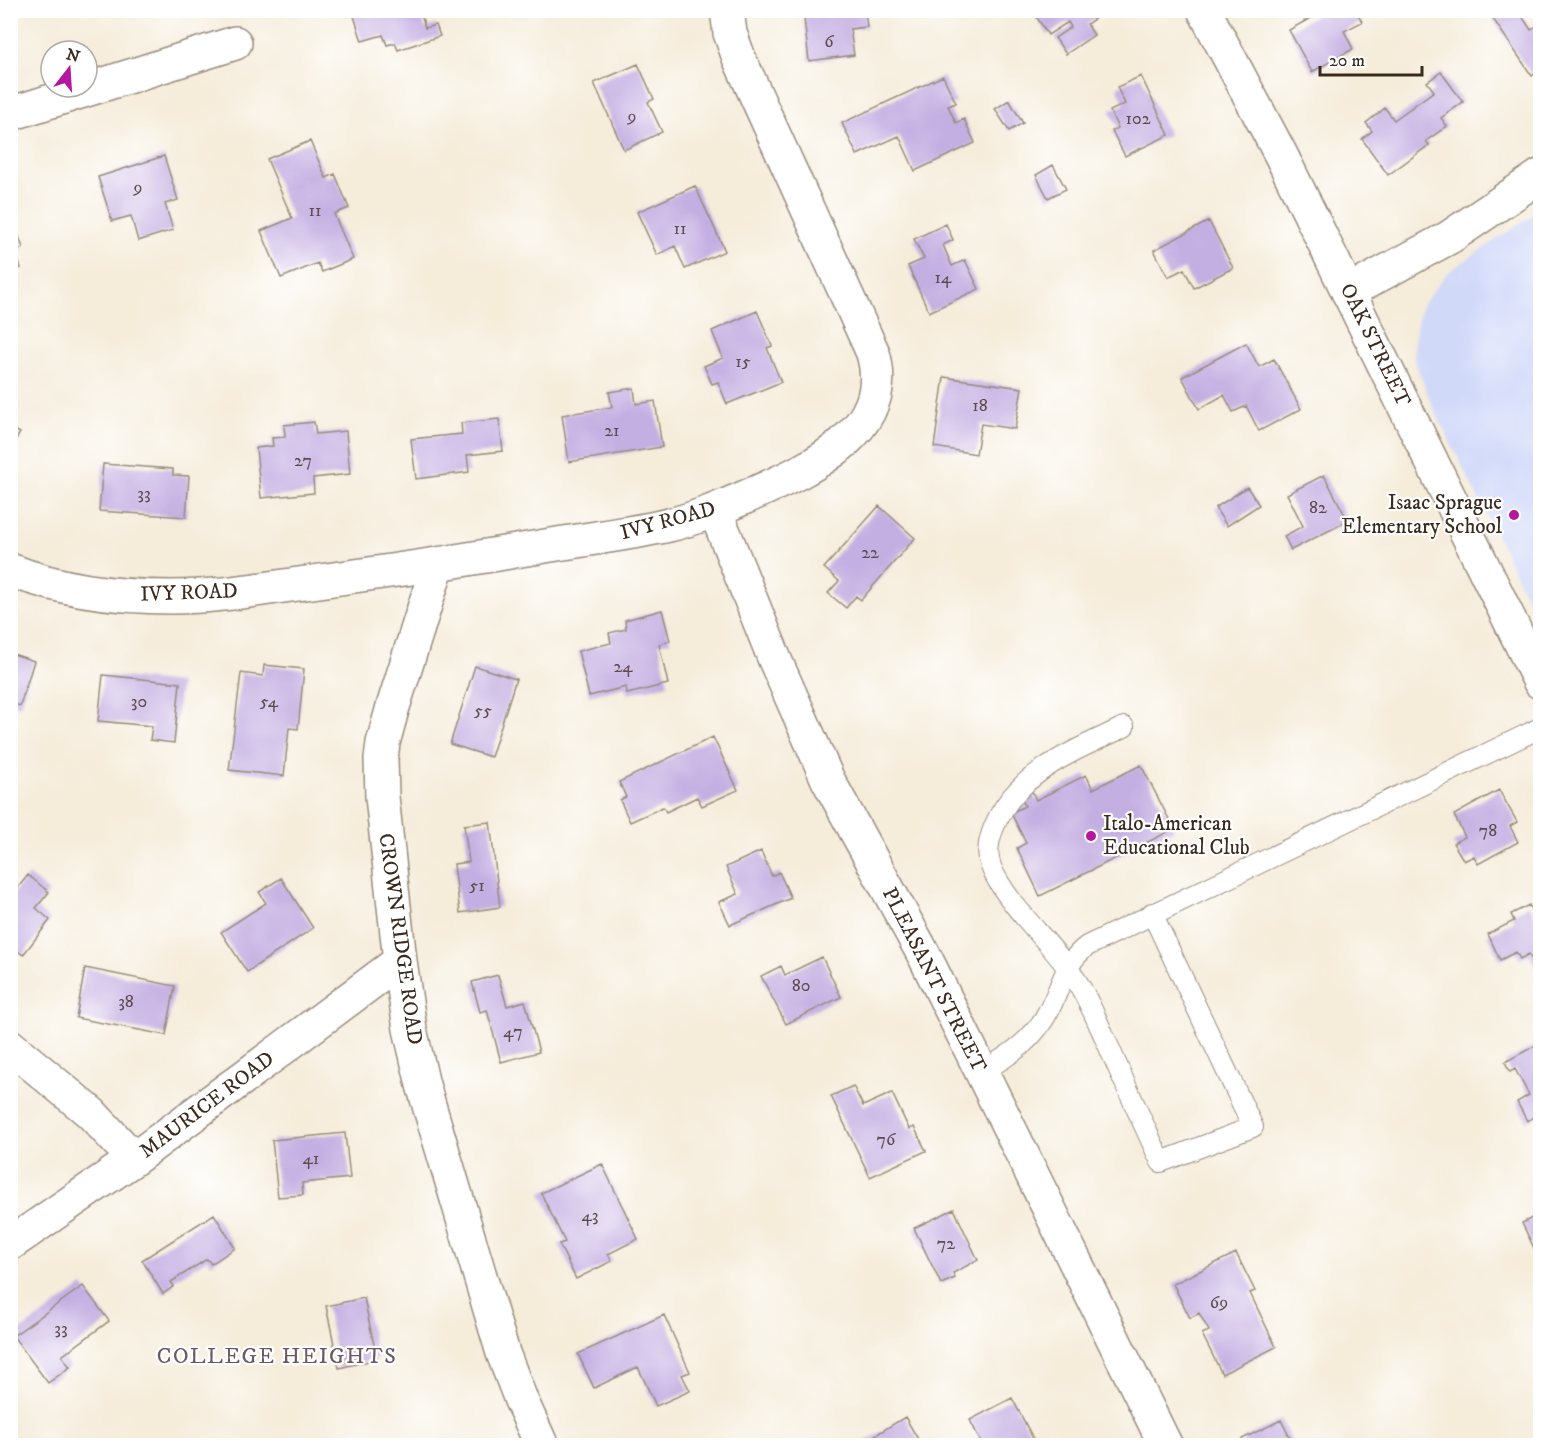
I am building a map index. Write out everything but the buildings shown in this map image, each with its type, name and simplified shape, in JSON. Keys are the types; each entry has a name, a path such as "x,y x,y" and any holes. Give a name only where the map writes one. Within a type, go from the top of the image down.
{"street":[{"name":"IVY ROAD","path":"10,570 77,589 119,595 171,597 223,594 438,564 669,525 715,510 789,477 837,449 856,431 869,409 877,375 873,353 739,58 730,33 727,10"},
{"name":"OAK STREET","path":"1204,10 1253,101 1540,682"},
{"path":"10,114 235,43"},
{"path":"1348,292 1450,237 1540,176"},
{"name":"PLEASANT STREET","path":"715,510 784,681 828,780 910,928 1166,1446"},
{"name":"CROWN RIDGE ROAD","path":"438,564 390,718 381,759 382,797 410,1029 423,1085 528,1438"},
{"name":"MAURICE ROAD","path":"10,1244 134,1159 400,961"},
{"path":"10,1046 91,1113 134,1159"}],"lane":[{"path":"1124,727 1052,763 1030,778 1005,806 996,821 987,846 991,867 1006,893 1067,968 1083,992 1161,1161 1253,1126 1152,913"},
{"path":"981,1072 1013,1053 1032,1035 1050,1009 1067,968 1079,952 1087,946 1540,728"}],"shaded area":[{"name":"Isaac Sprague Elementary School","path":"1540,210 1540,624 1433,407 1414,360 1415,334 1421,306 1447,273"}],"place":[{"name":"Isaac Sprague Elementary School","path":"1514,515"},
{"name":"Italo-American Educational Club","path":"1091,836"}],"district":[{"name":"COLLEGE HEIGHTS","path":"277,1356"}]}
